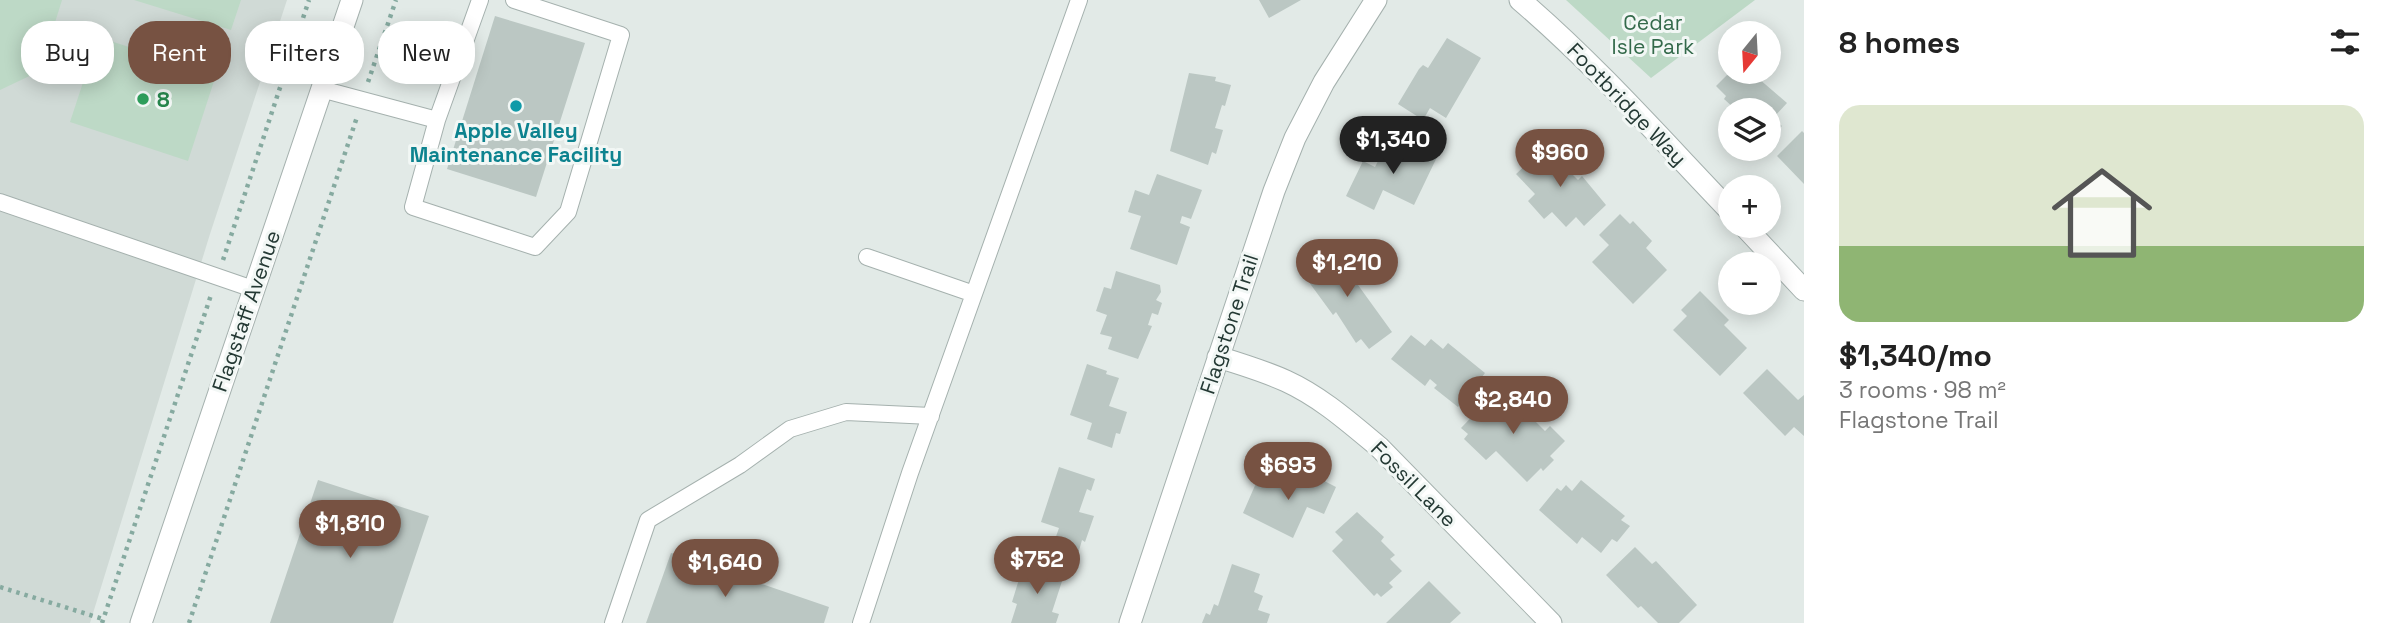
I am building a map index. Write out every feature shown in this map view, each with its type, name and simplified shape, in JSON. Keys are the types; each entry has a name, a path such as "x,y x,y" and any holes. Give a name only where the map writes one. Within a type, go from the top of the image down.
{"street":[{"name":"Flagstaff Avenue","path":"141,623 352,0"},
{"name":"Flagstone Trail","path":"1130,623 1294,138 1324,82 1376,0"},
{"name":"Footbridge Way","path":"1520,0 1555,30 1605,80 1718,198"},
{"path":"1755,238 1804,289"},
{"name":"Fossil Lane","path":"1218,357 1286,381 1320,400 1349,422 1379,447 1551,623"}],"lane":[{"path":"480,0 437,120 413,207 535,247 568,212 621,35 514,0"},
{"path":"860,623 1079,0"},
{"path":"321,89 437,120"},
{"path":"0,202 253,289"},
{"path":"867,257 974,294"},
{"path":"613,623 648,520 740,465 790,429 846,412 931,416"}],"path":[{"path":"0,587 102,621 309,0"},
{"path":"189,623 320,229"}],"shaded area":[{"path":"0,0 287,0 280,21 245,21 245,84 259,84 210,234 90,623 0,623"}],"green space":[{"path":"0,0 62,0 55,21 21,21 21,80 0,90"},
{"path":"134,0 241,0 231,30 231,21 202,21"},
{"name":"Cedar Isle Park","path":"1566,0 1755,0 1727,21 1718,21 1718,28 1651,78"},
{"name":"8","path":"114,42 128,47 128,84 213,84 188,161 70,122 83,84 114,84"}],"building":[{"path":"1259,0 1301,0 1269,18"},
{"name":"Apple Valley Maintenance Facility","path":"495,16 585,43 536,197 447,169"},
{"path":"1447,38 1481,58 1446,118 1430,108 1423,120 1398,104 1419,69 1423,65 1428,68"},
{"path":"1189,73 1216,77 1215,81 1231,85 1215,128 1223,130 1216,154 1212,152 1208,165 1170,151"},
{"path":"1765,84 1787,103 1781,109 1781,98 1725,98 1726,96 1716,86"},
{"path":"1802,131 1804,133 1804,184 1781,160 1781,152"},
{"path":"1395,137 1437,157 1414,205 1383,190 1374,210 1346,196 1363,161 1375,167 1380,157 1387,161"},
{"path":"1545,147 1550,154 1557,153 1562,158 1566,155 1576,166 1570,172 1578,180 1582,176 1606,205 1584,226 1576,217 1566,227 1552,212 1544,219 1528,201 1535,194 1516,174"},
{"path":"1157,174 1202,190 1191,219 1182,216 1180,223 1190,227 1177,265 1130,249 1141,216 1128,212 1135,190 1149,195"},
{"path":"1620,214 1630,224 1633,221 1652,241 1646,248 1667,270 1633,304 1592,262 1609,245 1599,235"},
{"path":"1342,251 1356,271 1353,273 1361,283 1358,285 1392,332 1369,349 1361,339 1356,343 1336,312 1333,315 1303,274 1332,252 1335,256"},
{"path":"1116,271 1160,285 1161,292 1156,300 1162,303 1158,315 1152,313 1148,325 1152,326 1138,359 1108,349 1112,337 1100,334 1107,315 1096,311 1104,287 1111,289"},
{"path":"1700,291 1718,309 1718,315 1724,315 1729,320 1724,325 1747,348 1720,376 1673,330 1687,316 1681,310"},
{"path":"1411,335 1425,346 1431,339 1443,349 1448,343 1485,373 1458,407 1434,388 1437,385 1430,379 1425,386 1391,359"},
{"path":"1087,364 1119,378 1109,406 1127,412 1112,448 1087,439 1092,423 1070,415"},
{"path":"1767,369 1798,400 1804,395 1804,436 1794,427 1785,436 1743,393"},
{"path":"1522,392 1538,408 1530,416 1545,431 1550,426 1565,441 1550,456 1554,460 1527,482 1496,451 1486,460 1464,439 1468,434 1461,428 1490,398 1503,411"},
{"path":"1059,467 1095,479 1091,491 1087,489 1079,512 1094,516 1078,554 1053,545 1059,528 1041,522"},
{"path":"1301,469 1336,487 1324,514 1307,507 1293,538 1243,513 1260,474 1292,491"},
{"path":"318,480 429,516 393,623 270,623"},
{"path":"1581,480 1625,516 1621,520 1630,526 1617,542 1612,539 1601,553 1582,537 1577,544 1539,510 1557,488 1561,491 1566,485 1572,491"},
{"path":"1357,512 1384,537 1381,541 1395,555 1390,559 1402,571 1389,583 1393,587 1381,597 1377,593 1374,596 1332,551 1343,540 1335,532"},
{"path":"1635,547 1652,564 1656,561 1697,605 1679,623 1658,623 1641,606 1638,608 1606,575"},
{"path":"671,553 829,607 824,623 646,623"},
{"path":"1024,563 1064,575 1052,612 1059,614 1056,623 1011,623 1017,604 1012,602"},
{"path":"1232,564 1260,574 1254,592 1263,596 1258,610 1270,614 1267,623 1202,623 1206,613 1210,615 1214,604 1218,606"},
{"path":"1429,581 1461,613 1450,623 1386,623"}],"place":[{"name":"8","path":"143,99"},
{"name":"Apple Valley Maintenance Facility","path":"516,106"}]}
